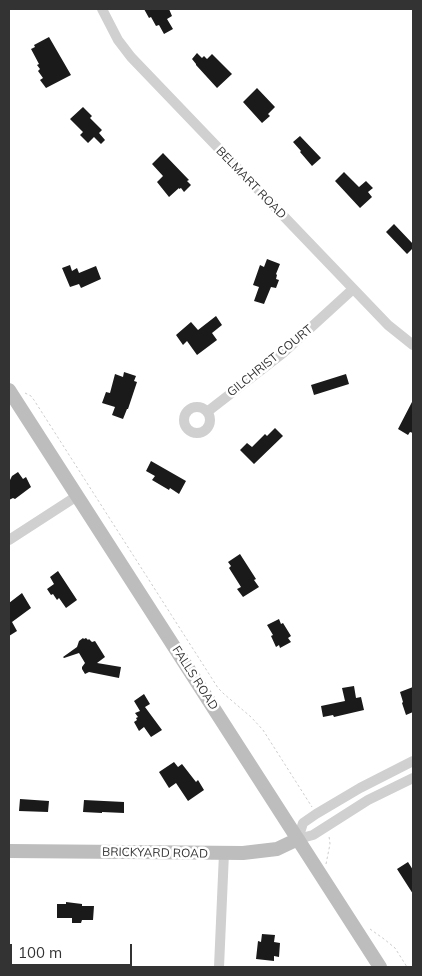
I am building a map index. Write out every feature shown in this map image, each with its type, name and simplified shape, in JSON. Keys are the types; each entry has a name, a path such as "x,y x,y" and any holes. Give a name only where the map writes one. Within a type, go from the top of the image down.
{"main road":[{"name":"FALLS ROAD","path":"11,393 380,967"},
{"name":"BRICKYARD ROAD","path":"9,851 243,853 277,849 298,839"},
{"path":"277,849 296,852 311,860"}],"street":[{"name":"BELMART ROAD","path":"102,9 118,40 132,58 388,325 413,346"},
{"name":"GILCHRIST COURT","path":"207,412 283,353 353,289"},
{"path":"9,540 77,496"},
{"path":"298,839 303,823 316,814 360,788 413,761"},
{"name":"BRICKYARD ROAD","path":"298,839 313,835 368,800 413,778"},
{"path":"219,967 224,853"}],"path":[{"path":"11,393 25,393 34,400 218,688 263,730 316,814"},
{"path":"325,827 330,839 326,868"},
{"path":"367,926 394,948 407,967"}],"building":[{"path":"144,9 169,9 172,16 167,19 173,29 164,34 159,25 156,26 151,17 149,18"},
{"path":"49,37 71,75 46,88 40,80 43,78 38,71 40,69 37,65 39,64 31,49 35,47 34,45"},
{"path":"197,53 202,58 204,56 207,59 212,54 232,74 217,88 192,59"},
{"path":"257,88 275,107 268,114 270,116 262,123 243,102"},
{"path":"83,107 92,116 90,118 102,130 99,133 105,140 101,144 94,137 88,143 80,135 83,132 70,119"},
{"path":"300,136 321,158 312,166 293,142"},
{"path":"163,153 189,180 187,181 191,185 184,192 179,188 169,197 157,182 163,176 152,164"},
{"path":"344,172 359,187 366,181 373,188 368,192 372,197 360,208 335,181"},
{"path":"394,224 413,244 413,248 407,254 386,232"},
{"path":"267,259 280,264 276,274 276,279 279,280 276,288 271,287 264,304 254,301 259,287 253,285 260,265 264,267"},
{"path":"70,265 72,271 77,268 79,273 96,266 101,279 81,288 79,284 70,287 62,268"},
{"path":"216,316 222,325 212,333 217,340 197,355 187,341 183,345 176,335 191,322 198,330"},
{"path":"124,372 136,376 134,381 137,382 123,419 112,415 115,407 102,403 106,392 110,393 115,374 123,377"},
{"path":"346,374 349,384 314,395 311,385"},
{"path":"413,400 413,433 410,432 408,435 398,429"},
{"path":"275,428 283,436 254,464 240,450 247,443 252,447 265,434 267,436"},
{"path":"151,461 186,481 179,494 152,480 155,476 146,471"},
{"path":"18,472 23,479 26,477 31,487 15,499 9,500 9,482 12,476"},
{"path":"240,554 259,587 243,597 237,589 241,587 229,568 231,566 228,562"},
{"path":"58,571 77,600 66,608 59,598 57,600 47,589 54,584 50,577"},
{"path":"22,593 31,608 12,622 17,631 9,636 9,603"},
{"path":"279,619 291,636 288,638 291,642 280,648 279,645 276,647 271,636 273,635 267,625"},
{"path":"83,638 89,639 92,642 95,641 105,657 97,663 121,667 119,678 89,672 85,674 82,667 85,663 79,653 63,657 77,647 79,641"},
{"path":"354,686 356,698 361,697 364,710 334,717 333,715 323,717 321,706 345,701 342,688"},
{"path":"413,687 413,712 406,715 400,692"},
{"path":"144,694 150,704 145,707 162,730 151,737 144,727 139,731 134,722 138,717 135,713 140,711 134,701"},
{"path":"174,762 178,767 182,764 196,782 198,780 204,790 188,801 176,783 169,788 159,772"},
{"path":"20,799 49,801 48,812 19,811"},
{"path":"84,800 124,802 124,813 83,812"},
{"path":"408,862 413,870 413,894 397,869"},
{"path":"66,902 82,904 82,906 94,906 93,920 82,920 81,923 72,923 72,918 57,918 57,904 66,904"},
{"path":"262,934 275,935 274,942 280,943 279,957 274,956 274,961 256,959 258,941 261,942"}]}
